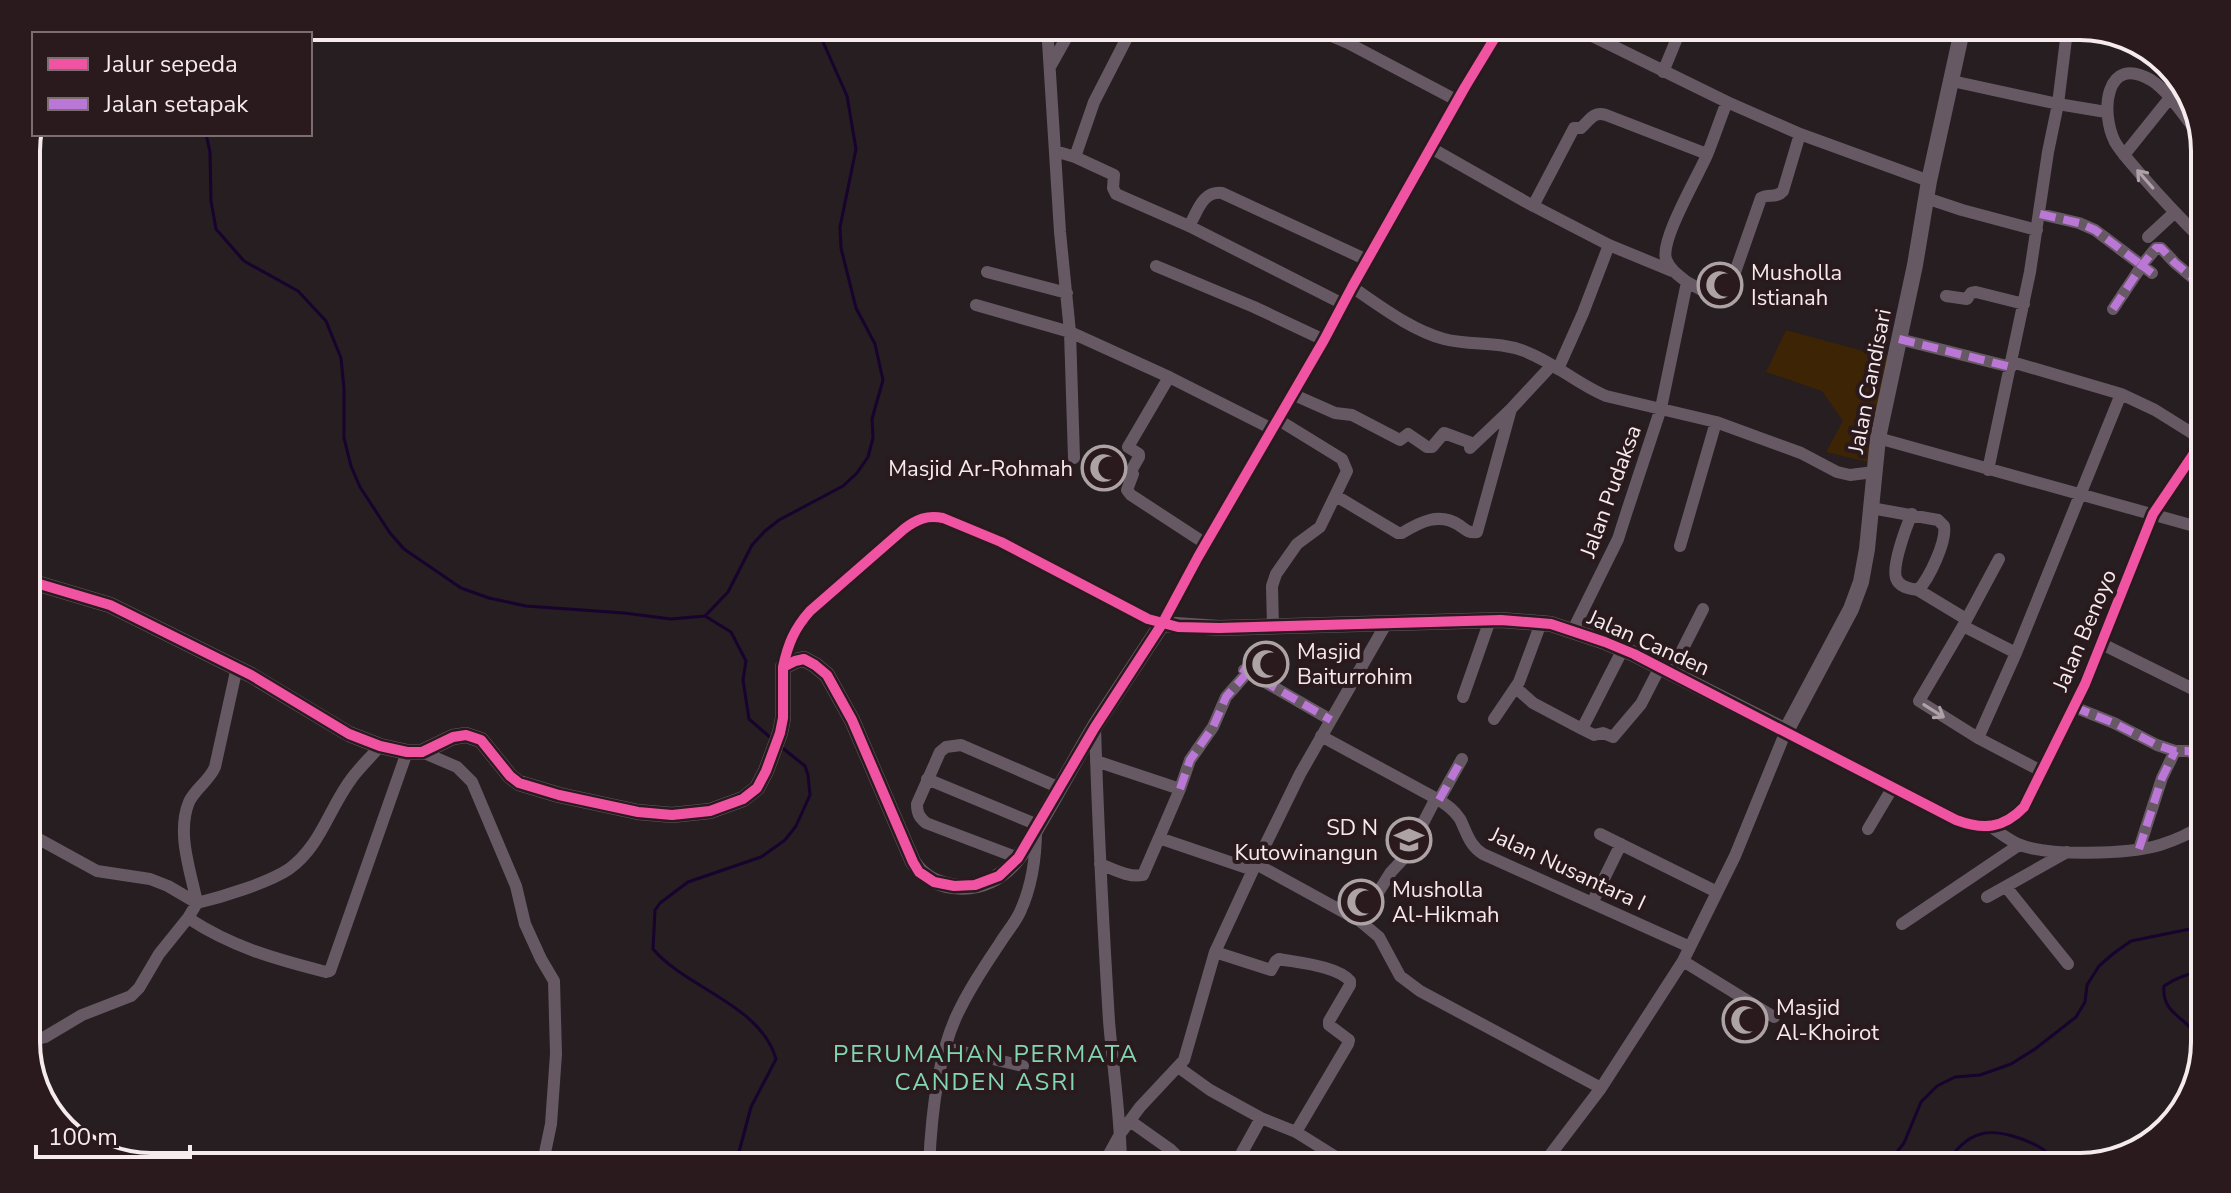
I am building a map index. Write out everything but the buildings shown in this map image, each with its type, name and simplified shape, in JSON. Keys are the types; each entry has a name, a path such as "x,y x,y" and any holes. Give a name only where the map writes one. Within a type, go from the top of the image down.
{"street":[{"path":"1048,40 1060,232 1070,332 1074,458"},
{"path":"1050,66 1065,40"},
{"path":"1075,157 1094,102 1126,40"},
{"path":"1341,40 1458,101"},
{"path":"783,667 804,659 827,675 852,720 919,872 934,882 954,886 975,885 999,876 1018,858 1095,727 1162,624 1494,40"},
{"path":"1600,40 1727,102 1927,190 1962,210 2037,230"},
{"path":"1663,72 1676,40"},
{"name":"Jalan Candisari","path":"1786,731 1851,609 1861,582 1878,438 1915,265 1927,190 1961,40"},
{"path":"1988,470 2024,304 2066,40"},
{"path":"2186,120 2153,81 2130,74 2119,76 2112,84 2106,112 2116,143 2191,229"},
{"path":"1952,81 2106,112"},
{"path":"2124,155 2169,99"},
{"path":"1727,102 1665,249 1666,261 1675,272 1716,298 1726,298 1761,198 1783,191 1800,134"},
{"path":"1533,206 1574,128 1581,128 1597,114 1707,154"},
{"path":"1431,148 1609,245 1675,272"},
{"path":"1055,151 1114,175 1116,194 1189,226 1343,304"},
{"path":"1189,226 1207,195 1222,193 1367,260"},
{"path":"2148,237 2174,213"},
{"path":"2040,214 2095,230 2148,268"},
{"path":"1292,394 1335,413 1352,415 1400,440 1408,434 1432,447 1444,433 1470,447 1555,367 1583,313 1609,245"},
{"path":"2113,309 2148,268 2156,248 2161,248 2191,276"},
{"path":"1156,266 1324,340"},
{"path":"987,272 1067,293"},
{"name":"Jalan Pudaksa","path":"1573,630 1618,539 1661,408 1687,282"},
{"path":"1352,287 1396,316 1442,339 1507,346 1529,353 1606,396 1716,422 1801,453 1837,472 1850,475 1874,472"},
{"path":"1946,296 1967,299 1975,292 2024,304"},
{"path":"976,305 1070,332 1274,424 1344,461 1346,474 1320,527 1297,544 1276,574 1272,586 1273,627"},
{"path":"1899,339 2121,394 2155,410 2191,433"},
{"path":"1169,377 1128,447 1139,457 1131,471 1133,474 1127,490 1206,544"},
{"path":"1978,738 2016,653 2121,394"},
{"path":"1336,496 1398,533 1430,519 1445,518 1469,533 1477,532 1511,409"},
{"path":"1680,546 1716,422"},
{"path":"1878,438 2191,525"},
{"name":"Jalan Benoyo","path":"1991,827 2007,822 2024,807 2102,644 2153,514 2191,459"},
{"path":"1871,508 1938,520 1944,526 1946,531 1926,580 1918,590"},
{"path":"1912,514 1897,561 1897,582 1903,587 1918,590 2016,653"},
{"path":"188,918 236,946 330,971 415,752 453,737 466,735 481,740 519,783 638,812 672,815 710,811 743,799 757,788 766,771 783,718 783,667 789,642 797,626 904,529 928,517 943,518 1001,542 1162,624"},
{"path":"1999,559 1919,701 1978,738 2041,771"},
{"path":"40,584 110,605 237,667 349,734 380,746 415,752 457,767 472,782 516,886 525,924 554,981 556,1054 551,1124 545,1153"},
{"path":"1516,688 1533,703 1582,729 1594,735 1603,733 1613,737 1641,704 1703,609"},
{"path":"1463,697 1490,620"},
{"name":"Jalan Canden","path":"1162,624 1219,628 1490,620 1541,623 1573,630 1665,669 1956,820 1991,827 2019,845"},
{"path":"1494,719 1516,688 1541,623"},
{"path":"1110,1153 1130,1121 1184,1060 1215,952 1300,774 1386,624"},
{"path":"2102,644 2191,688"},
{"path":"1582,729 1623,649"},
{"path":"40,1038 82,1015 131,996 197,903 185,840 186,812 191,799 209,780 215,767 237,667"},
{"path":"1100,864 1132,876 1143,875 1190,760 1213,727 1226,697 1245,670 1331,720"},
{"path":"2074,707 2175,751 2191,752"},
{"path":"1095,727 1100,864 1121,1153"},
{"path":"1552,1153 1601,1088 1683,961 1735,856 1786,731"},
{"name":"Jalan Nusantara I","path":"1321,736 1452,809 1474,848 1690,947"},
{"path":"1018,858 926,823 917,812 917,804 940,752 946,747 961,745 1060,788"},
{"path":"40,840 97,871 150,879 197,903 238,891 288,870 318,838 352,778 380,746"},
{"path":"2139,849 2162,778 2175,751"},
{"path":"1360,921 1391,872 1406,856 1462,759"},
{"path":"1096,761 1180,789"},
{"path":"927,779 1037,827"},
{"path":"1868,829 1893,787"},
{"path":"930,1153 946,1048 955,1019 1019,914 1033,869 1037,827"},
{"path":"1902,924 2019,845 2067,852 2139,849 2177,839 2191,832"},
{"path":"1600,834 1717,892"},
{"path":"1159,838 1255,867 1360,921 1379,937 1405,981 1601,1088"},
{"path":"1592,903 1621,844"},
{"path":"1987,897 2067,852"},
{"path":"1997,861 2009,885 2068,964"},
{"path":"1215,952 1271,970 1279,959 1311,965 1344,974 1350,981 1329,1021 1329,1025 1349,1040 1348,1044 1296,1132"},
{"path":"1683,961 1774,1017"},
{"path":"946,1048 1023,1066"},
{"path":"1178,1067 1210,1090 1261,1118 1296,1132 1330,1153"},
{"path":"1242,1153 1261,1118"},
{"path":"1130,1121 1174,1153"}],"shaded area":[{"path":"1786,330 1878,355 1891,355 1868,462 1826,452 1843,421 1822,391 1766,372"}],"waterway":[{"path":"705,616 728,592 752,545 765,531 779,520 843,486 868,457 873,438 872,419 883,380 875,344 856,308 841,248 840,227 856,149 847,96 822,40"},
{"path":"206,136 216,229 244,261 298,291 326,321 341,358 344,438 351,466 360,487 404,549 461,588 489,598 526,606 671,619 705,616 731,632 746,661 743,680 749,719 771,738"},
{"path":"739,1153 751,1107 776,1059 768,1040 755,1024 667,963 653,949 655,910 688,882 761,857 785,840 796,826 810,795 808,775 805,766 780,746"},
{"path":"1896,1153 1904,1143 1921,1102 1937,1086 1955,1077 1980,1075 2011,1064 2035,1049 2076,1017 2085,1002 2087,985 2099,966 2131,941 2191,929"},
{"path":"2191,974 2164,986 2164,996 2171,1010 2191,1028"},
{"path":"1954,1153 1975,1136 1988,1133 2028,1141 2047,1153"}],"marked path":[{"path":"2040,214 2095,230 2152,273"},
{"path":"2113,309 2156,248 2161,248 2191,276"},
{"path":"1899,339 2011,367"},
{"path":"1241,668 1331,720"},
{"path":"1180,789 1190,760 1213,727 1226,697 1248,672"},
{"path":"2074,707 2157,745 2191,752"},
{"path":"2139,849 2162,778 2175,751"},
{"path":"1439,800 1462,759"}],"cycle path":[{"path":"40,584 110,605 251,675 349,734 380,746 422,752 453,737 466,735 481,740 519,783 638,812 672,815 710,811 743,799 757,788 780,733 783,667 804,659 827,675 852,720 919,872 934,882 954,886 975,885 999,876 1018,858 1095,727 1162,624 1494,40"},
{"path":"783,667 792,637 810,611 904,529 922,519 937,517 1001,542 1148,619 1178,627 1501,620 1551,624 1634,654 1956,820 1992,826 2008,820 2024,807 2085,684 2153,514 2191,458"}],"place":[{"name":"Musholla Istianah","path":"1720,285"},
{"name":"Masjid Ar-Rohmah","path":"1104,468"},
{"name":"Masjid Baiturrohim","path":"1266,664"},
{"name":"SD N Kutowinangun","path":"1409,840"},
{"name":"Musholla Al-Hikmah","path":"1361,902"},
{"name":"Masjid Al-Khoirot","path":"1745,1020"}],"district":[{"name":"PERUMAHAN PERMATA CANDEN ASRI","path":"986,1068"}]}
